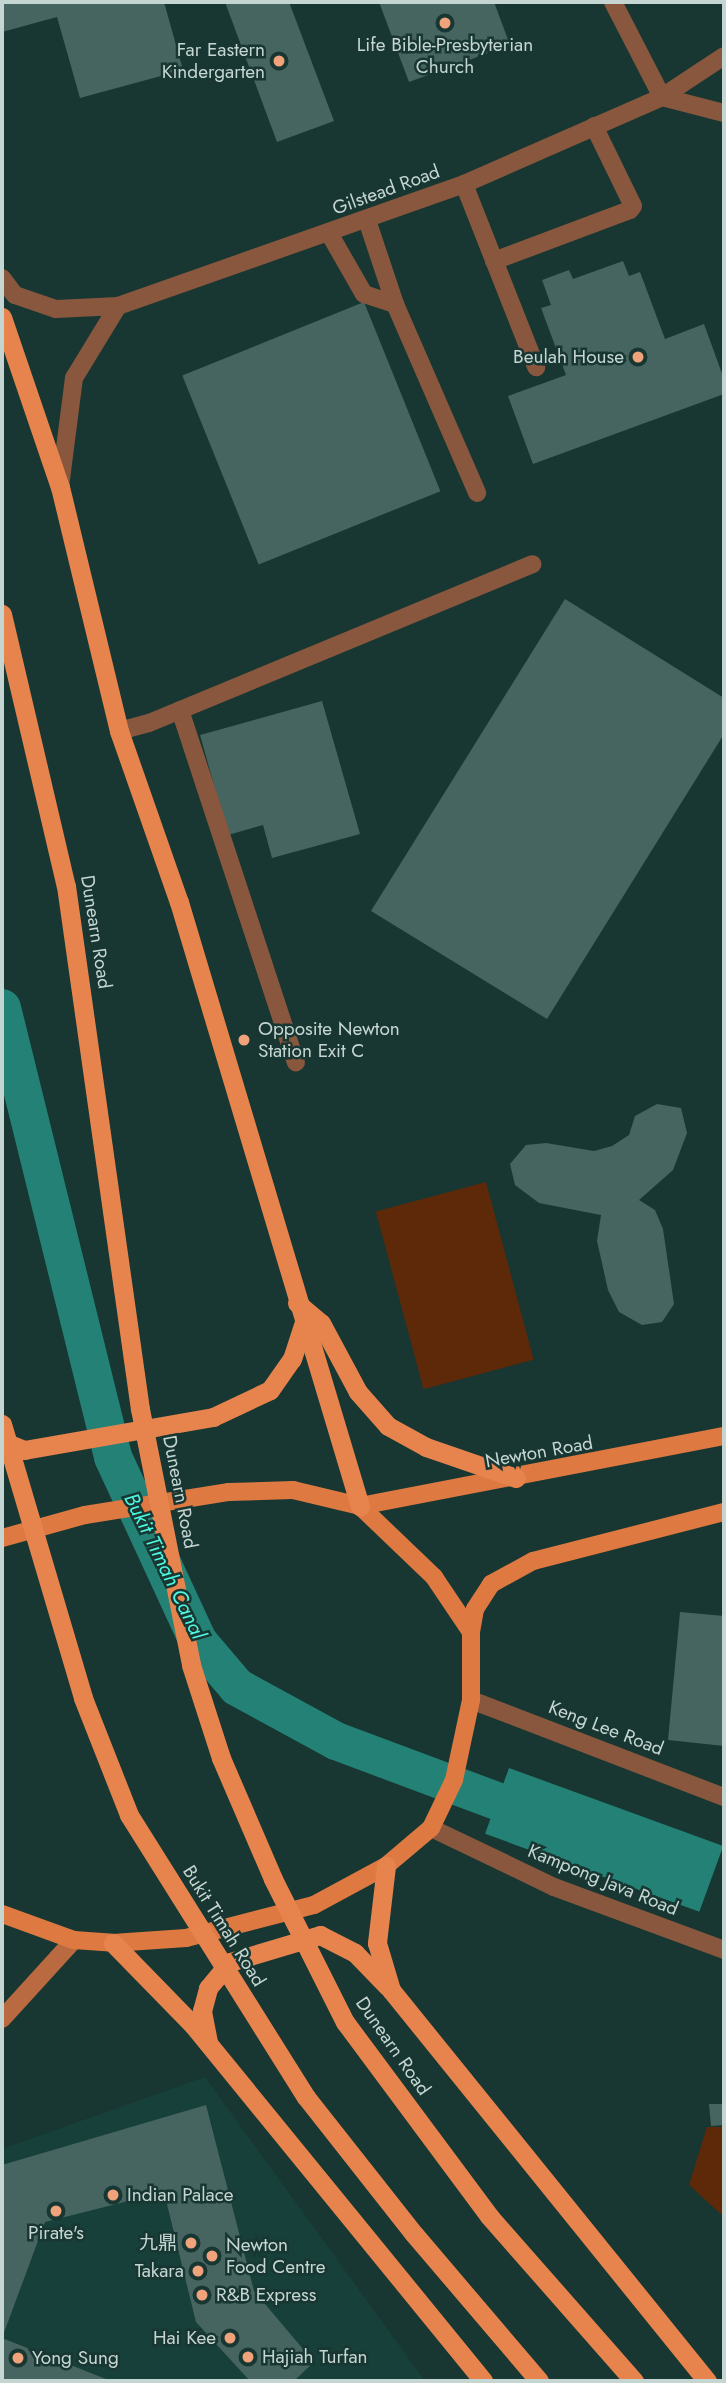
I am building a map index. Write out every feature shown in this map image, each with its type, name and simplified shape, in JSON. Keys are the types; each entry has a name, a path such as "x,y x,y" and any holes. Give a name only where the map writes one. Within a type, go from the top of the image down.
{"highway":[{"path":"2,317 60,487 119,731 207,992 263,1173 303,1325 360,1506"},
{"name":"Dunearn Road","path":"2,614 66,886 140,1409 191,1665 221,1758 272,1879 345,2022 489,2216 635,2381"},
{"path":"297,1303 321,1323 358,1392 388,1426 426,1447 516,1478"},
{"path":"2,1441 24,1450 213,1417 270,1390 292,1359 303,1325"},
{"name":"Bukit Timah Road","path":"2,1424 83,1698 129,1815 306,2097 414,2234 538,2381"},
{"path":"386,1866 377,1943 391,1990"},
{"path":"208,2043 202,2011 208,1987 230,1962 320,1935 355,1953 391,1990 707,2381"},
{"path":"113,1943 208,2043 483,2381"}],"main road":[{"name":"Newton Road","path":"360,1506 724,1436"},
{"path":"2,1538 85,1515 229,1492 293,1490 360,1506 433,1577 471,1632"},
{"path":"2,1914 74,1940 113,1943 186,1938 314,1905 386,1866 434,1822 464,1742 471,1700 471,1632 475,1609 491,1584 533,1560 724,1512"},
{"path":"2,2019 74,1940"}],"street":[{"path":"613,2 662,97 724,113"},
{"name":"Gilstead Road","path":"2,278 15,295 56,310 118,306 464,184 662,97 724,57"},
{"path":"494,261 631,210 633,206 594,126"},
{"path":"464,184 536,367"},
{"path":"367,220 395,304 478,493"},
{"path":"329,233 364,293 395,304"},
{"path":"60,487 75,378 118,306"},
{"path":"119,731 180,710 532,564"},
{"path":"180,710 296,1062"},
{"name":"Keng Lee Road","path":"471,1700 724,1797"},
{"name":"Kampong Java Road","path":"434,1822 554,1887 724,1950"}],"shaded area":[{"path":"486,1182 534,1360 424,1389 376,1212"},
{"path":"509,1768 723,1846 699,1912 485,1834"},
{"path":"205,2077 425,2381 2,2381 2,2149"},
{"path":"707,2127 724,2127 724,2217 689,2185"}],"building":[{"path":"2,2 164,2 183,70 80,98 57,17 2,32"},
{"name":"Far Eastern Kindergarten","path":"225,2 289,2 334,121 277,142"},
{"name":"Life Bible-Presbyterian Church","path":"379,2 494,2 510,45 409,82"},
{"name":"Beulah House","path":"623,261 629,276 640,272 665,339 704,324 724,379 724,394 533,464 508,396 566,375 541,308 551,305 542,280 569,270 573,279"},
{"path":"364,302 440,491 259,565 182,375"},
{"path":"565,599 724,698 724,734 547,1019 371,911"},
{"path":"322,701 360,834 272,858 263,825 228,835 200,735"},
{"path":"657,1104 681,1108 687,1133 673,1170 639,1200 655,1210 663,1229 674,1304 662,1322 642,1325 619,1312 608,1290 597,1241 601,1215 539,1203 515,1185 510,1164 526,1145 546,1143 594,1151 612,1146 629,1135 635,1116"},
{"path":"680,1612 724,1616 724,1746 668,1740"},
{"path":"709,2104 724,2104 724,2125 711,2126"},
{"name":"Newton Food Centre","path":"206,2105 254,2291 314,2362 294,2381 250,2381 196,2322 164,2192 45,2222 2,2338 2,2165"},
{"path":"2,2338 111,2381 2,2381"}],"waterway":[{"name":"Bukit Timah Canal","path":"2,1008 113,1457 198,1641 237,1687 336,1741 545,1819"}],"place":[{"name":"Life Bible-Presbyterian Church","path":"445,23"},
{"name":"Far Eastern Kindergarten","path":"279,61"},
{"name":"Beulah House","path":"638,357"},
{"name":"Opposite Newton Station Exit C","path":"244,1040"},
{"name":"Indian Palace","path":"113,2195"},
{"name":"Pirate's","path":"56,2211"},
{"name":"九鼎","path":"191,2243"},
{"name":"Newton Food Centre","path":"212,2256"},
{"name":"Takara","path":"198,2271"},
{"name":"R&B Express","path":"202,2295"},
{"name":"Hai Kee","path":"230,2338"},
{"name":"Hajiah Turfan","path":"248,2357"},
{"name":"Yong Sung","path":"18,2358"}]}
